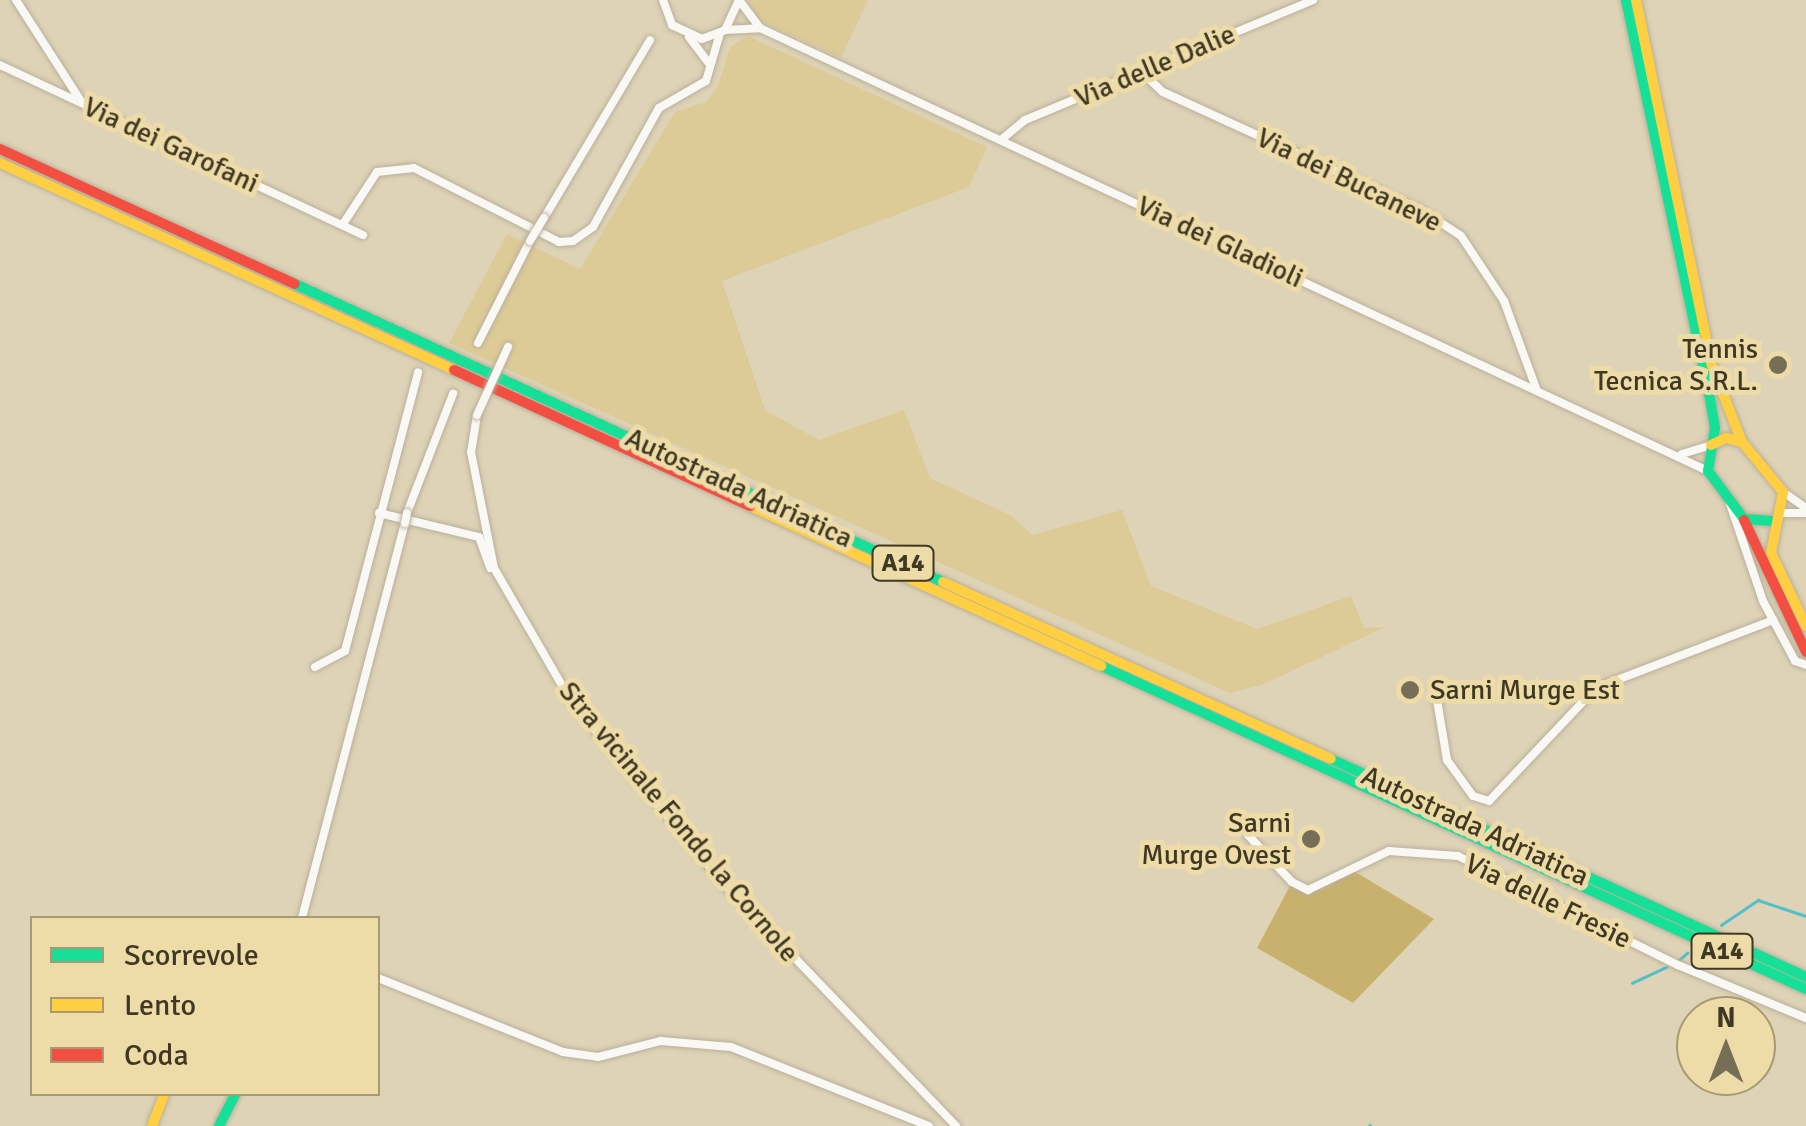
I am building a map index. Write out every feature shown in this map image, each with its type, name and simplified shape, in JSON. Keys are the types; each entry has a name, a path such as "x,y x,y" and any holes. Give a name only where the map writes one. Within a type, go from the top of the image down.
{"main road":[{"path":"1628,0 1724,410 1742,442 1783,492 1771,553 1806,626"},
{"path":"1628,0 1712,405 1708,471 1744,519 1806,652"},
{"name":"Autostrada Adriatica","path":"0,149 1806,977"},
{"name":"Autostrada Adriatica","path":"0,163 1806,989"},
{"path":"1711,445 1726,438 1742,442"},
{"path":"1744,519 1778,517"},
{"path":"152,1126 163,1096"},
{"path":"221,1121 226,1096"},
{"path":"221,1121 234,1096"}],"street":[{"path":"16,0 82,103"},
{"path":"663,0 672,26 689,37 709,64"},
{"name":"Via dei Gladioli","path":"723,32 739,0 760,28 1682,454 1708,471"},
{"name":"Via delle Dalie","path":"1001,140 1025,120 1313,0"},
{"name":"Via dei Gladioli","path":"689,37 760,28"},
{"path":"343,224 378,172 414,168 546,236 573,240 593,228 659,108 696,92 723,32"},
{"path":"478,343 530,241 650,40"},
{"name":"Via dei Garofani","path":"0,65 363,235"},
{"name":"Via dei Bucaneve","path":"1141,71 1163,92 1423,211 1462,236 1504,301 1536,388"},
{"name":"Stra vicinale Fondo la Cornole","path":"508,347 477,415 471,452 494,568 570,701 705,863 956,1126"},
{"path":"314,666 345,651 418,372"},
{"path":"303,916 408,513 453,394"},
{"path":"1682,454 1711,445"},
{"path":"1783,492 1806,510"},
{"path":"1728,494 1773,620 1796,661 1806,664"},
{"path":"1778,517 1806,510"},
{"path":"379,513 479,536 494,568"},
{"path":"1435,688 1446,760 1473,796 1489,801 1596,688 1773,620"},
{"name":"Via delle Fresie","path":"1248,835 1292,882 1308,890 1390,850 1458,856 1678,965 1806,1018"},
{"path":"380,980 562,1052 598,1056 680,1040 731,1047 929,1126"}],"shaded area":[{"path":"748,0 868,0 841,58 759,20"},
{"path":"748,36 987,147 969,187 722,281 765,410 819,440 904,410 930,478 1012,516 1032,535 1122,510 1151,586 1257,629 1351,596 1364,628 1385,627 1262,685 1230,693 449,343 507,234 580,269 675,112 706,102 718,86 730,47"},
{"path":"1352,870 1434,919 1353,1003 1257,948 1292,882 1308,890"}],"waterway":[{"path":"1721,925 1758,900 1806,916"},
{"path":"1679,960 1687,953"},
{"path":"1632,983 1666,967"}],"traffic: fast":[{"path":"1626,0 1711,405 1715,428 1708,471 1744,519 1773,521"},
{"path":"295,284 943,582"},
{"path":"1101,666 1806,989"},
{"path":"1331,759 1806,977"},
{"path":"219,1126 234,1096"}],"traffic: slow":[{"path":"1636,0 1711,363 1742,442 1783,492 1771,553 1806,626"},
{"path":"0,163 454,370"},
{"path":"1711,445 1726,438 1742,442"},
{"path":"750,506 1101,666"},
{"path":"943,582 1331,759"},
{"path":"152,1126 163,1096"}],"traffic: jam":[{"path":"0,149 295,284"},
{"path":"454,370 750,506"},
{"path":"1744,520 1806,652"}],"place":[{"name":"Tennis Tecnica S.R.L.","path":"1778,365"},
{"name":"Sarni Murge Est","path":"1410,690"},
{"name":"Sarni Murge Ovest","path":"1311,839"}]}
